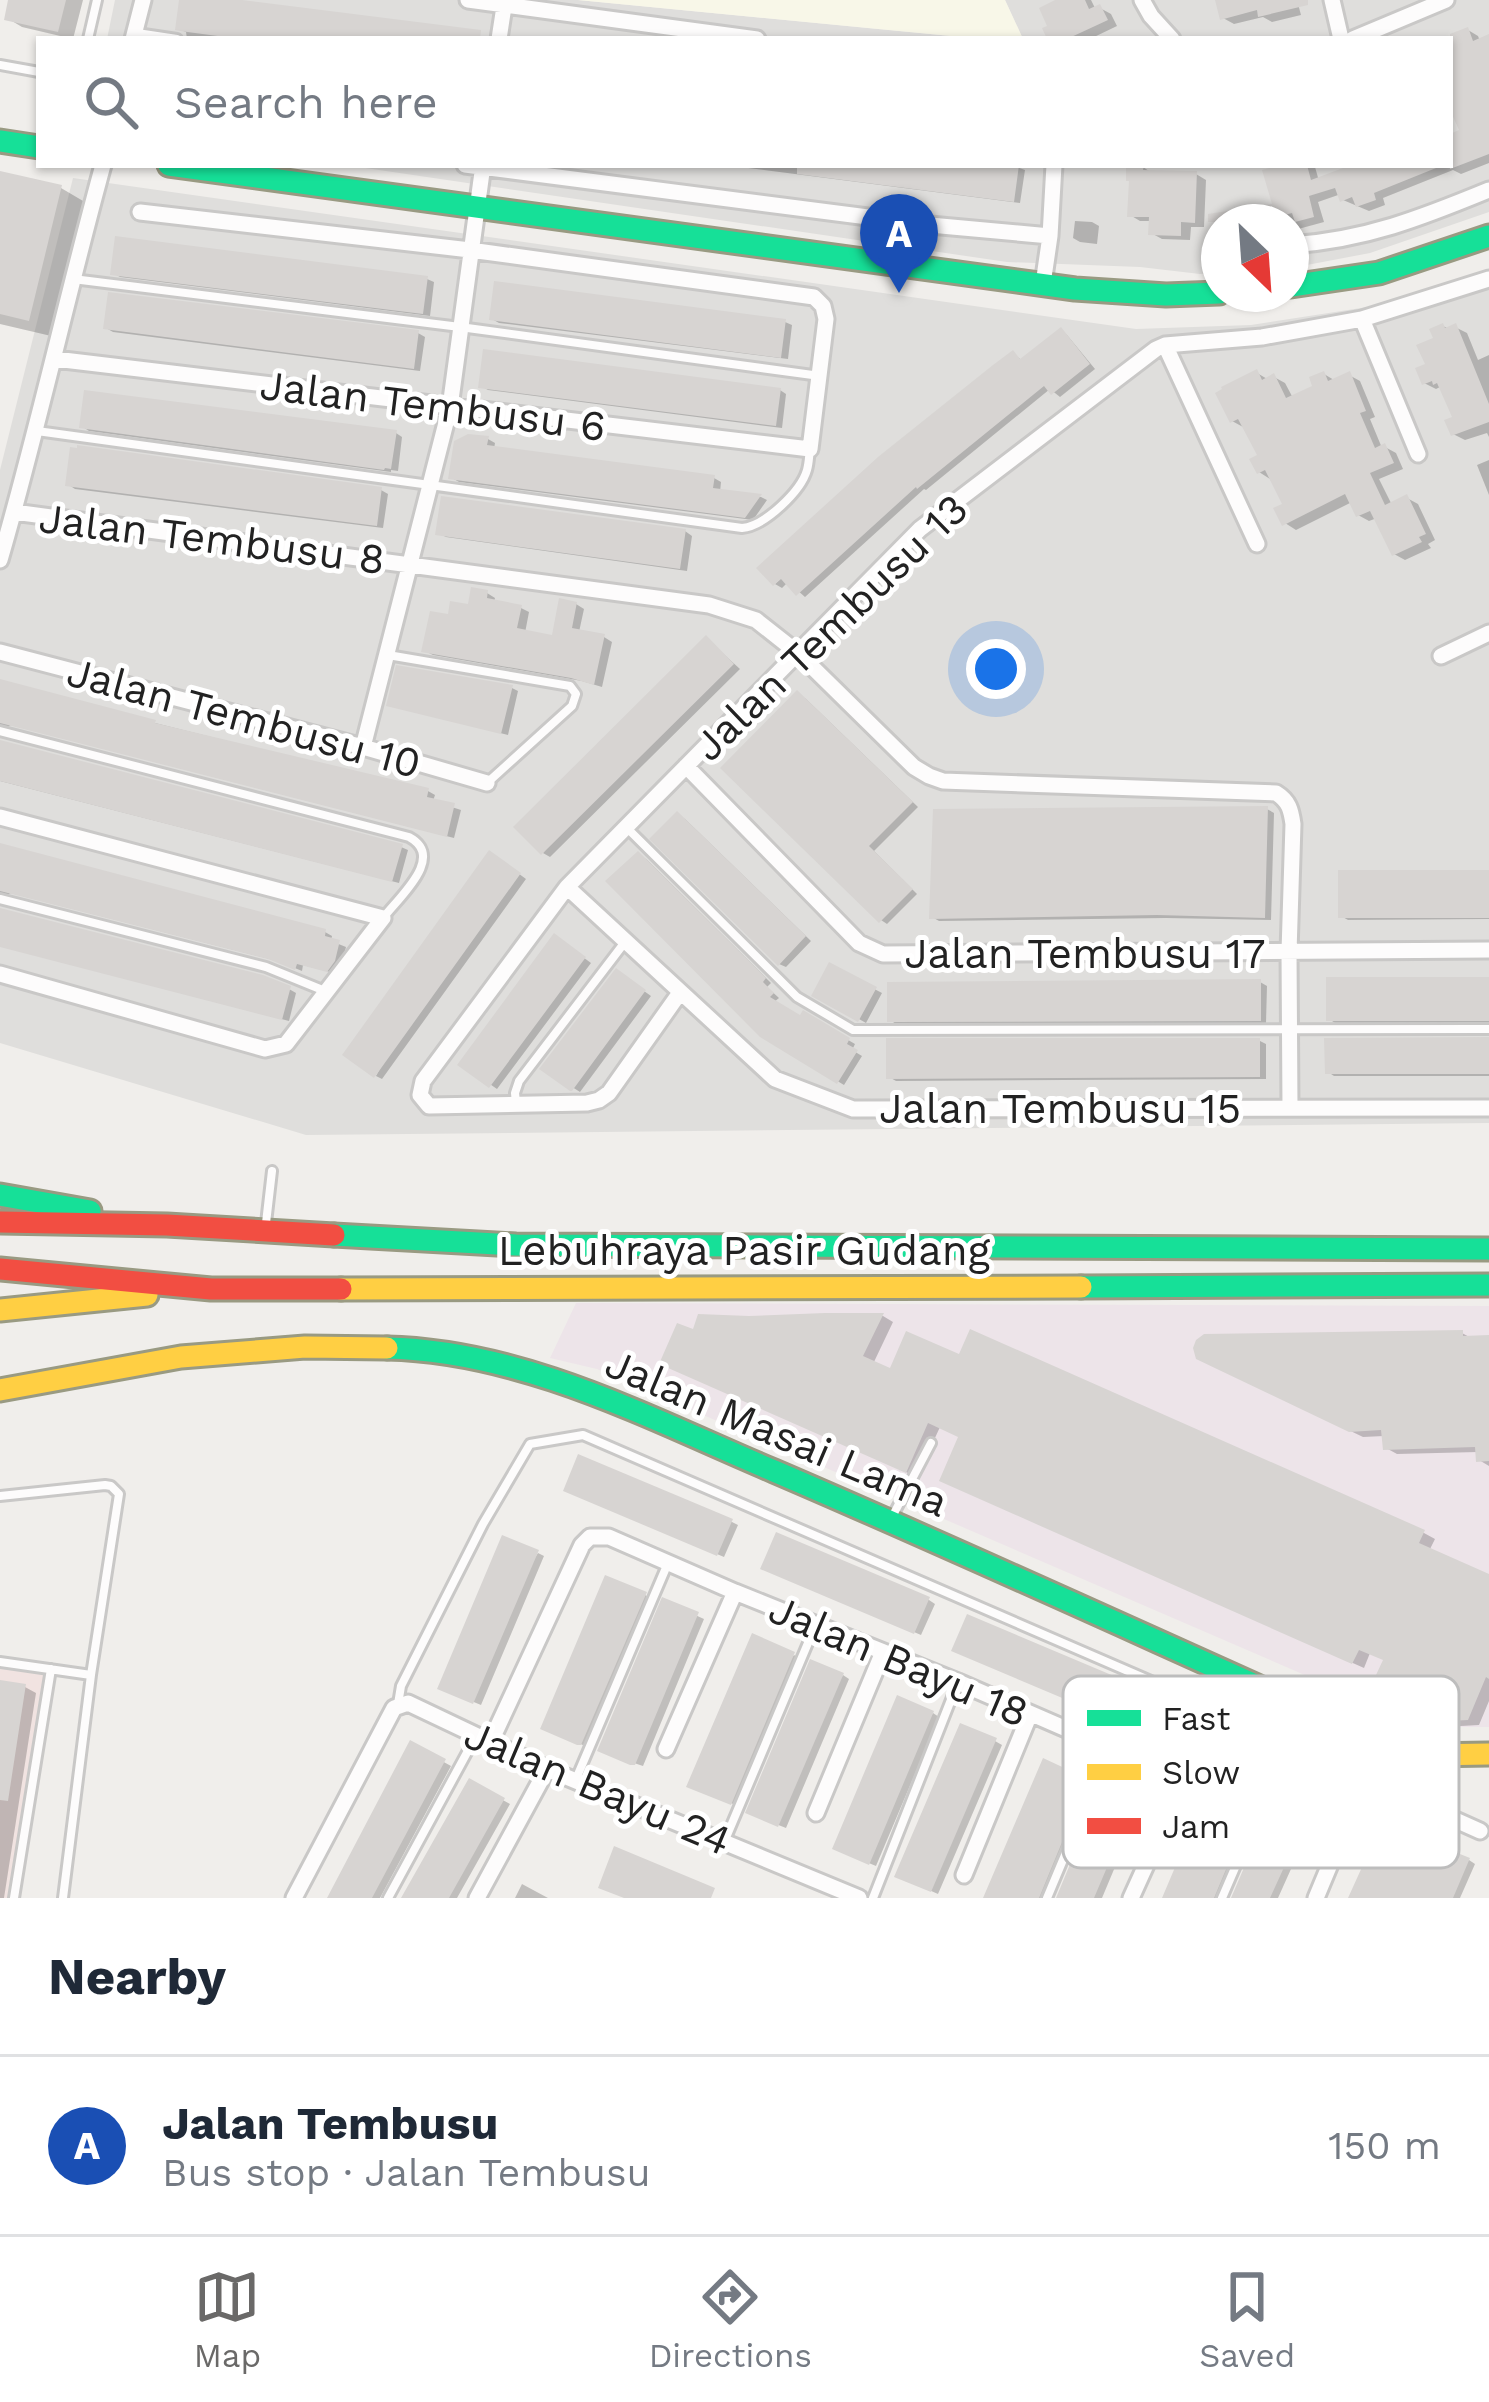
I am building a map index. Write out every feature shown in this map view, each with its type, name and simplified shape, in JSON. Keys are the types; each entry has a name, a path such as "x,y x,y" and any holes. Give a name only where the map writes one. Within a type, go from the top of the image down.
{"main road":[{"path":"0,141 36,147"},
{"path":"191,168 1042,284 1166,295 1201,293"},
{"path":"1309,283 1379,273 1489,236"},
{"path":"3,1195 167,1225"},
{"name":"Lebuhraya Pasir Gudang","path":"0,1222 167,1225 516,1245 1489,1249"},
{"name":"Lebuhraya Pasir Gudang","path":"0,1269 211,1289 1489,1285"},
{"path":"0,1310 211,1289"},
{"name":"Jalan Masai Lama","path":"0,1390 181,1357 305,1347 423,1349 510,1366 593,1394 890,1521 1234,1676"},
{"name":"Jalan Masai Lama","path":"1459,1754 1489,1754"}],"street":[{"path":"133,36 143,0"},
{"path":"468,0 736,36"},
{"path":"1142,0 1169,36"},
{"path":"1332,0 1340,36"},
{"path":"1361,36 1446,0"},
{"path":"499,36 504,2"},
{"path":"0,560 102,168"},
{"path":"362,747 450,407 483,168"},
{"path":"498,168 930,225 1050,236"},
{"path":"1042,284 1054,168"},
{"path":"1309,243 1365,236 1489,190"},
{"path":"140,212 814,297 823,306 826,320 810,449"},
{"path":"1257,544 1166,345 1262,337 1362,319 1489,279"},
{"path":"1362,319 1418,454"},
{"name":"Jalan Tembusu 13","path":"517,1104 429,1106 420,1095 423,1081 567,887 920,529 1166,345"},
{"name":"Jalan Tembusu 6","path":"55,359 810,449"},
{"name":"Jalan Tembusu 8","path":"14,512 709,605 756,620 799,654 914,767 943,781 1276,793 1291,808 1293,824 1289,952"},
{"path":"1441,656 1489,633"},
{"name":"Jalan Tembusu 10","path":"0,652 487,783"},
{"name":"Jalan Tembusu 17","path":"686,766 860,943 883,954 1489,950"},
{"path":"0,817 383,917 286,1044 265,1049 0,974"},
{"name":"Jalan Tembusu 15","path":"567,887 775,1079 853,1108 1489,1108"},
{"path":"1289,952 1290,1108"},
{"path":"517,1104 599,1100 609,1093 680,994"},
{"name":"Jalan Bayu 18","path":"484,1738 576,1555 590,1537 609,1537 1063,1728"},
{"path":"666,1749 735,1592"},
{"path":"816,1813 884,1652"},
{"path":"294,1898 400,1704"},
{"name":"Jalan Bayu 24","path":"400,1704 859,1898"},
{"path":"964,1875 1030,1714"},
{"path":"477,1898 547,1769"},
{"path":"1459,1821 1480,1831"},
{"path":"1131,1898 1145,1868"},
{"path":"1316,1898 1329,1868"}],"lane":[{"path":"89,36 97,0"},
{"path":"0,65 36,71"},
{"path":"71,279 820,376"},
{"path":"36,431 742,528 765,521 799,485 810,449"},
{"path":"387,655 570,686 576,694 572,706 487,783"},
{"path":"0,731 409,837 425,853 423,866 383,917"},
{"path":"626,827 797,997 853,1030 1489,1029"},
{"path":"0,899 266,967 326,992"},
{"path":"517,1104 519,1081 625,942"},
{"path":"265,1230 272,1171"},
{"path":"400,1704 400,1686 530,1444 583,1435 1135,1676"},
{"path":"890,1521 932,1443"},
{"path":"0,1496 111,1486 119,1494 63,1898"},
{"path":"576,1781 668,1563"},
{"path":"724,1842 816,1624"},
{"path":"0,1661 91,1675"},
{"path":"14,1898 51,1669"},
{"path":"873,1898 958,1682"},
{"path":"388,1898 484,1738"},
{"path":"1047,1898 1063,1860"},
{"path":"1222,1898 1235,1868"}],"shaded area":[{"path":"115,0 578,0 951,36 108,36"},
{"path":"578,0 1005,0 1022,36 951,36"},
{"path":"1005,0 1489,0 1489,212 1370,253 1309,265 1309,204 1201,204 1200,274 1007,262 365,168 1453,168 1453,36 1022,36"},
{"path":"73,178 1136,329 1251,325 1387,304 1489,270 1489,1123 306,1135 0,1043 0,470"},
{"path":"576,1303 1489,1306 1489,1727 1459,1727 1459,1676 1307,1676 597,1369 550,1358"},
{"path":"0,1666 55,1673 19,1898 0,1898"}],"building":[{"path":"8,0 66,0 58,32 4,20"},
{"path":"179,0 242,0 481,30 480,36 218,36 175,30"},
{"path":"1055,0 1085,0 1089,9 1100,4 1108,20 1073,36 1046,36 1042,28 1047,26 1039,8"},
{"path":"1215,0 1308,0 1308,5 1258,17 1257,10 1220,20"},
{"path":"1468,27 1473,41 1489,34 1489,154 1453,168 1453,133 1459,130 1453,117 1450,34"},
{"path":"797,168 1019,168 1014,202 797,174"},
{"path":"1126,168 1197,171 1195,223 1181,222 1181,236 1148,235 1149,217 1127,217"},
{"path":"1269,168 1308,168 1311,180 1343,168 1436,168 1374,193 1376,200 1356,207 1352,197 1340,202 1335,188 1309,196 1314,217 1309,218 1309,204 1272,204 1262,170"},
{"path":"0,171 62,185 29,321 0,314"},
{"path":"115,236 428,276 423,314 110,275"},
{"path":"494,281 786,319 781,358 489,320"},
{"path":"108,292 419,330 414,369 103,329"},
{"path":"1443,323 1445,328 1456,323 1489,404 1489,422 1451,436 1444,420 1452,417 1437,383 1422,385 1415,368 1425,364 1416,345 1433,338 1429,329"},
{"path":"1061,327 1090,364 1051,395 1044,386 916,487 796,596 781,579 773,586 756,568 878,457 993,365 1013,350 1020,359"},
{"path":"483,349 781,388 776,426 478,388"},
{"path":"1257,369 1262,380 1274,373 1286,398 1312,386 1309,377 1324,371 1328,381 1350,371 1375,448 1385,443 1394,463 1370,473 1385,505 1407,494 1426,534 1419,537 1422,542 1392,556 1370,511 1356,517 1345,494 1282,526 1273,508 1282,504 1265,470 1257,474 1249,459 1257,455 1238,419 1230,423 1215,393"},
{"path":"84,390 397,430 391,469 79,428"},
{"path":"468,434 489,436 487,445 715,475 713,488 762,494 745,518 448,479 454,441"},
{"path":"70,447 382,487 377,526 65,486"},
{"path":"441,496 686,529 680,569 435,535"},
{"path":"471,587 488,590 487,598 522,605 517,628 552,635 559,598 577,602 572,628 605,634 594,685 421,652 430,611 448,614 450,601 468,604"},
{"path":"706,635 734,664 541,855 513,827"},
{"path":"396,665 513,685 501,734 386,706"},
{"path":"0,679 155,723 429,788 427,797 455,803 447,837 0,723"},
{"path":"797,690 913,802 869,846 913,889 879,923 720,768"},
{"path":"0,740 403,844 392,882 0,781"},
{"path":"1268,806 1265,918 929,919 933,809"},
{"path":"677,811 806,936 778,966 649,839"},
{"path":"0,843 326,929 325,936 340,940 335,961 327,972 297,964 295,970 268,959 0,891"},
{"path":"489,850 521,873 374,1078 342,1055"},
{"path":"638,851 766,978 763,982 774,993 770,997 850,1038 847,1044 858,1050 837,1084 760,1037 605,881"},
{"path":"1338,870 1489,870 1489,918 1338,918"},
{"path":"0,908 291,986 282,1020 0,947"},
{"path":"554,933 586,957 489,1088 457,1065"},
{"path":"829,962 877,987 858,1022 811,996"},
{"path":"616,968 646,990 570,1091 539,1069"},
{"path":"1326,977 1489,977 1489,1021 1326,1021"},
{"path":"1261,979 1261,1021 887,1022 887,982"},
{"path":"1489,1037 1489,1074 1325,1074 1324,1038"},
{"path":"886,1038 1260,1038 1260,1077 886,1079"},
{"path":"884,1313 863,1356 890,1368 906,1331 959,1354 970,1329 1425,1530 1419,1543 1489,1574 1489,1679 1486,1677 1468,1720 1459,1720 1459,1676 1378,1676 1383,1660 1359,1650 1352,1664 939,1481 958,1437 928,1423 906,1473 659,1364 677,1323 693,1329 698,1314"},
{"path":"1463,1330 1463,1336 1489,1335 1489,1461 1476,1462 1475,1447 1383,1450 1381,1430 1349,1432 1196,1359 1193,1348 1204,1334"},
{"path":"578,1454 733,1519 717,1556 563,1491"},
{"path":"776,1532 930,1597 914,1634 760,1569"},
{"path":"502,1535 539,1550 473,1704 437,1689"},
{"path":"605,1575 647,1592 581,1745 577,1745 540,1729"},
{"path":"662,1597 699,1612 635,1765 630,1765 597,1751"},
{"path":"967,1614 1114,1676 1063,1676 1063,1698 951,1651"},
{"path":"752,1633 795,1652 731,1805 686,1787"},
{"path":"810,1659 844,1673 778,1827 745,1813"},
{"path":"0,1680 26,1684 8,1801 0,1800"},
{"path":"897,1695 934,1711 869,1865 832,1849"},
{"path":"960,1723 997,1738 931,1892 894,1877"},
{"path":"410,1740 446,1759 372,1898 327,1898"},
{"path":"1043,1758 1063,1767 1063,1840 1039,1898 983,1898"},
{"path":"469,1778 505,1798 449,1898 401,1898"},
{"path":"614,1846 715,1888 711,1898 624,1898 598,1888"},
{"path":"1459,1854 1470,1858 1453,1898 1348,1898 1362,1868 1459,1868"},
{"path":"1068,1868 1107,1868 1094,1898 1056,1898"},
{"path":"1175,1868 1227,1868 1214,1898 1162,1898"},
{"path":"1244,1868 1284,1868 1270,1898 1231,1898"}],"traffic: fast":[{"path":"0,141 36,147"},
{"path":"191,168 1075,289 1201,294"},
{"path":"1309,283 1379,273 1489,236"},
{"path":"0,1195 90,1211"},
{"path":"334,1235 516,1245 1489,1249"},
{"path":"1081,1287 1489,1285"},
{"path":"387,1348 488,1361 586,1391 1235,1676"}],"traffic: slow":[{"path":"341,1289 1081,1287"},
{"path":"0,1310 147,1295"},
{"path":"0,1390 181,1357 305,1347 387,1348"},
{"path":"1459,1754 1489,1754"}],"traffic: jam":[{"path":"0,1222 334,1235"},
{"path":"0,1269 211,1289 341,1289"}],"place":[{"name":"Jalan Tembusu","path":"899,293"}]}
